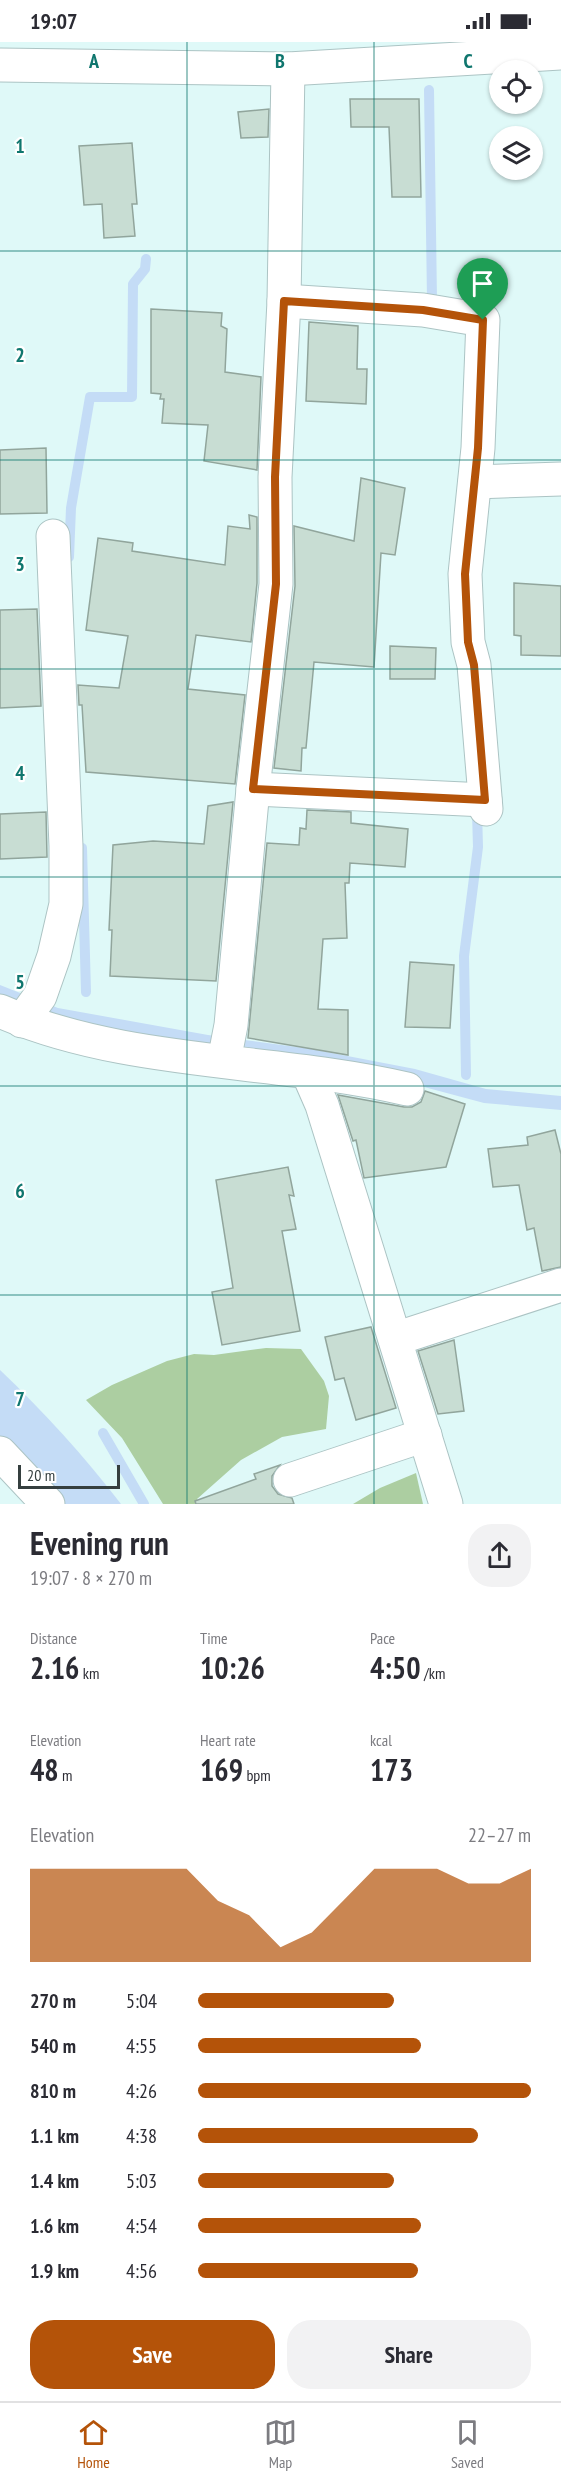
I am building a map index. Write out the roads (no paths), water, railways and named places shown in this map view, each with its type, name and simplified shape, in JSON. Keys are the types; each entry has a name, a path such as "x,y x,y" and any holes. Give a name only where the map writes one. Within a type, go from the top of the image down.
{"street":[{"path":"0,65 73,55 288,69 561,53"},
{"path":"224,1061 231,1025 253,789 276,584 275,477 284,301 288,69"},
{"path":"253,789 485,804 474,665 468,642 465,574 475,482 483,320 423,310 284,301"},
{"path":"475,482 561,479"},
{"path":"11,1016 40,996 54,956 66,904 66,846 52,536"},
{"path":"11,1016 96,1041 308,1073 361,1078 407,1089"},
{"path":"308,1073 322,1106 446,1504"},
{"path":"395,1339 561,1285"},
{"path":"291,1480 425,1435"},
{"path":"0,1453 48,1504"}],"water":[{"path":"0,985 58,1008 208,1035 311,1049 415,1069 486,1089 561,1096 561,1110 484,1103 383,1076 105,1030 0,1000"},
{"path":"0,1370 63,1435 121,1504 56,1504 0,1440"}],"waterway":[{"path":"429,90 432,300 441,301"},
{"path":"69,557 71,508 90,397 132,397 133,284 145,269 146,259"},
{"path":"466,1075 464,956 478,847 477,812"},
{"path":"82,848 86,992"},
{"path":"103,1433 144,1504"}]}
